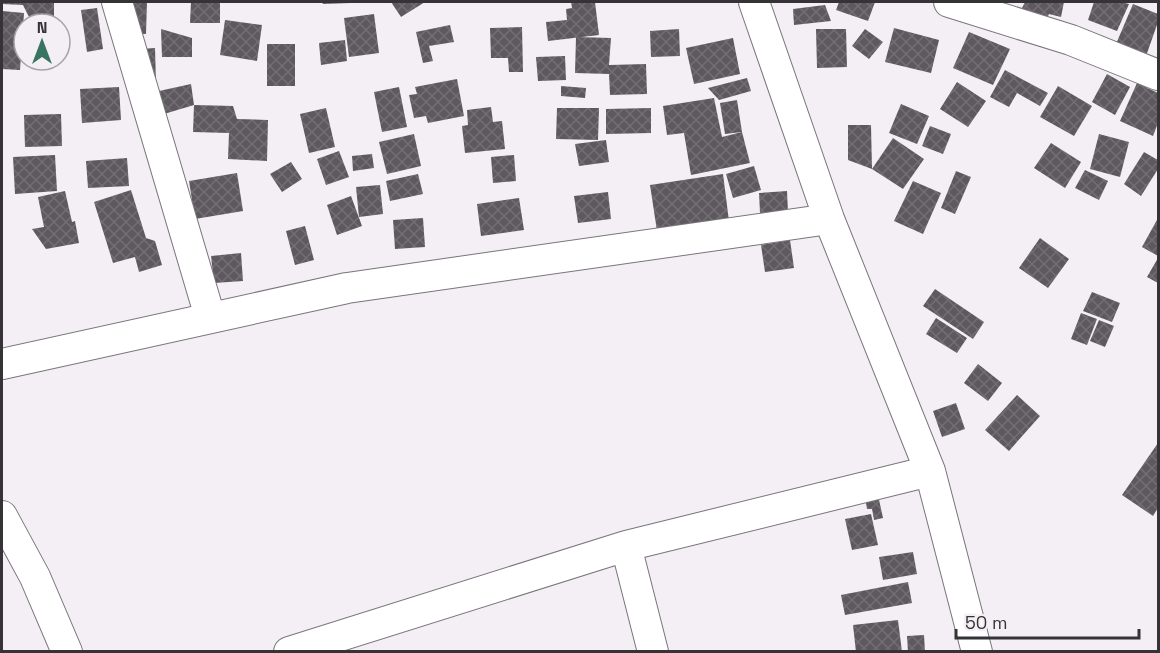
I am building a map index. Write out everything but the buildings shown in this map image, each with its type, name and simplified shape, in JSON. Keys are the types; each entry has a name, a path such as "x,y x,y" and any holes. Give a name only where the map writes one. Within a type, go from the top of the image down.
{"street":[{"path":"117,2 210,317"},
{"path":"754,2 829,219 930,471 977,651"},
{"path":"949,2 1071,40 1158,75"},
{"path":"2,364 347,288 829,219"},
{"path":"289,651 626,546 930,471"},
{"path":"2,516 35,577 67,651"},
{"path":"626,546 653,651"}]}
